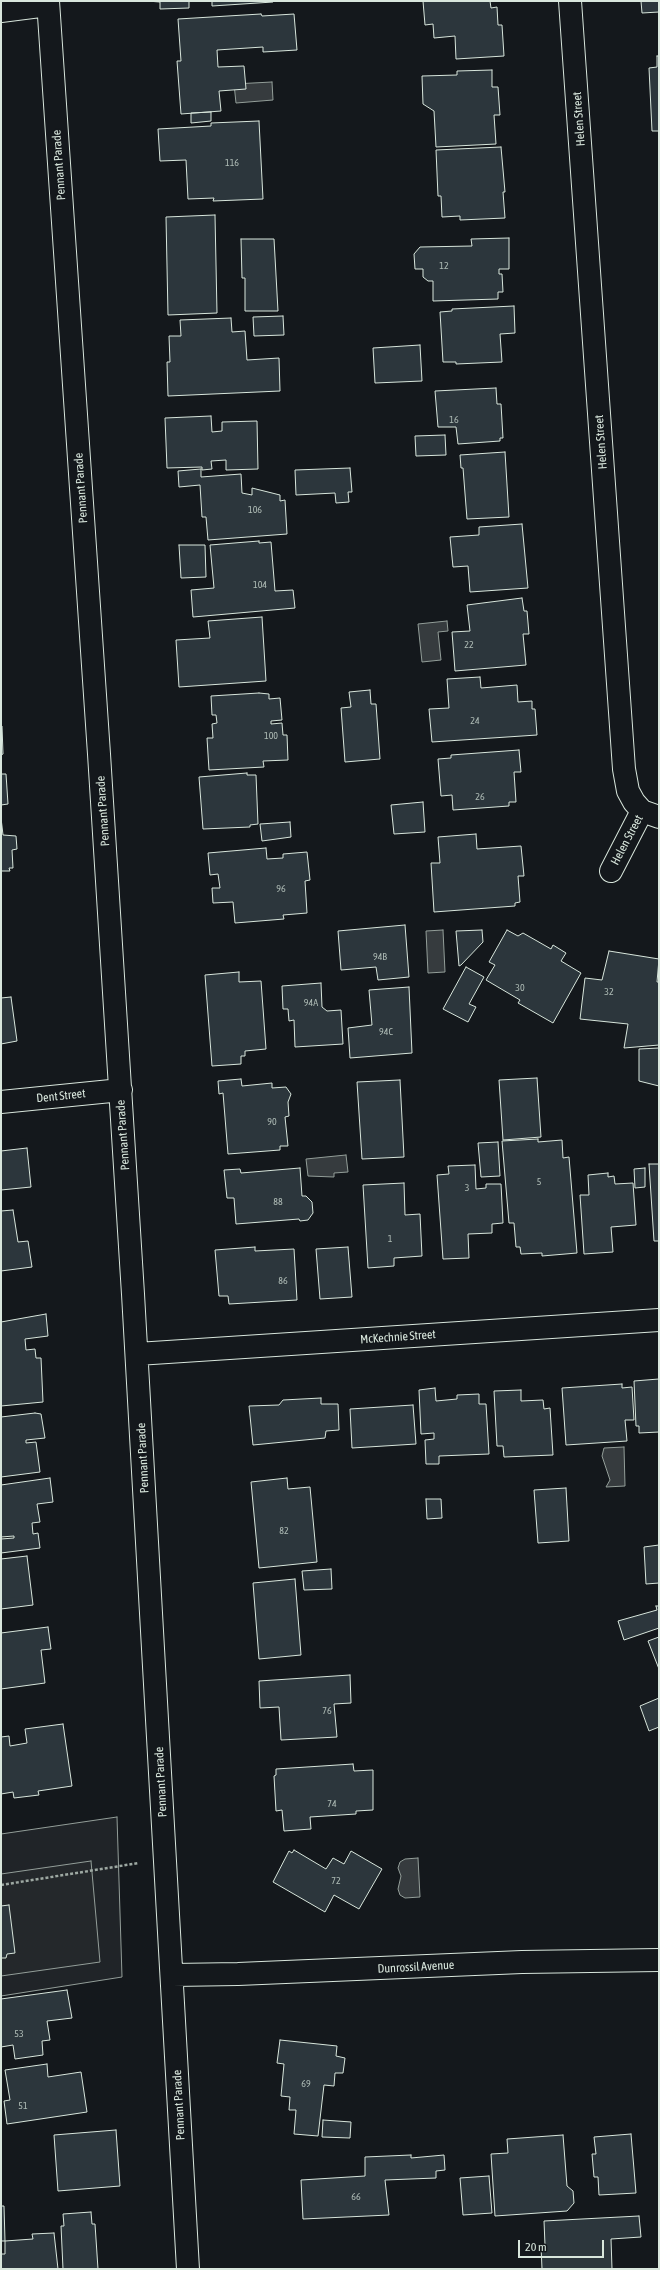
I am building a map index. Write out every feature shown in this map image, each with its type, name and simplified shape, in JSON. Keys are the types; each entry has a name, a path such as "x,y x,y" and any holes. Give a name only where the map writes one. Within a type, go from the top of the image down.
{"street":[{"name":"Helen Street","path":"570,1 624,769 628,791 651,814 610,871"},
{"path":"1,11 48,3"},
{"name":"Pennant Parade","path":"48,3 121,1090 173,1975 188,2269"},
{"name":"Dent Street","path":"1,1102 121,1090"},
{"name":"McKechnie Street","path":"137,1354 659,1320"},
{"name":"Dunrossil Avenue","path":"173,1975 238,1974 522,1962 659,1960"}],"path":[{"path":"1,1885 165,1859"}],"shaded area":[{"path":"272,82 273,100 236,103 234,84"},
{"path":"447,621 448,631 438,632 441,660 422,662 418,624"},
{"path":"443,930 445,972 428,973 426,931"},
{"path":"346,1155 348,1172 334,1173 334,1177 308,1176 306,1159"},
{"path":"624,1447 625,1486 606,1487 610,1480 602,1456 604,1448"},
{"path":"117,1817 122,1977 1,1996 1,1834"},
{"path":"418,1858 420,1897 405,1898 400,1895 398,1889 401,1876 398,1868 400,1862 405,1859"},
{"path":"91,1861 100,1962 1,1976 1,1874"}],"building":[{"path":"147,1 189,1 189,8 160,9 160,2"},
{"path":"212,1 273,1 273,2 212,6"},
{"path":"423,1 490,1 491,8 497,7 498,25 502,25 504,56 456,59 455,36 434,38 433,24 425,25"},
{"path":"641,1 659,1 659,12 642,13"},
{"path":"261,14 262,16 294,14 297,50 263,52 263,47 217,50 218,67 244,66 246,89 219,91 221,111 181,114 177,61 181,61 178,19"},
{"path":"657,56 659,56 659,131 652,131 649,68 657,67"},
{"path":"492,70 492,87 498,87 500,115 494,115 496,144 436,147 434,111 423,104 422,76 457,75 457,71"},
{"path":"211,112 211,121 191,123 191,113"},
{"path":"259,121 263,199 213,201 214,198 188,199 186,160 160,161 158,129 211,126 211,123"},
{"path":"501,147 505,192 503,192 505,218 460,220 460,216 442,217 441,196 438,196 436,150"},
{"path":"215,215 217,313 168,315 166,217"},
{"path":"509,238 509,269 499,269 499,274 502,274 503,292 498,292 498,299 433,301 433,281 428,281 423,277 423,269 415,269 414,254 420,247 472,246 471,239"},
{"path":"241,239 274,239 278,311 245,311 245,278 242,278"},
{"path":"514,306 515,333 500,334 502,362 456,364 456,362 443,362 440,312 452,311 452,309"},
{"path":"283,316 284,335 254,336 253,317"},
{"path":"231,318 232,332 245,331 247,360 279,358 280,391 168,396 167,362 170,362 169,336 181,336 180,320"},
{"path":"420,345 422,381 375,383 373,348"},
{"path":"496,388 497,404 501,404 503,438 500,438 500,441 458,444 456,427 438,427 435,391"},
{"path":"211,416 212,432 222,431 222,422 257,421 258,469 226,470 226,460 211,461 212,469 202,470 202,467 167,468 165,418"},
{"path":"445,435 446,455 416,456 415,436"},
{"path":"505,452 509,517 467,519 463,468 461,468 460,455"},
{"path":"350,468 352,492 348,492 349,502 336,503 335,493 296,495 295,470"},
{"path":"201,469 201,477 241,474 242,493 252,495 252,488 280,495 280,501 285,500 287,534 208,540 206,517 202,517 200,485 179,487 178,471"},
{"path":"522,524 528,588 470,592 468,566 453,567 450,537 479,535 479,527"},
{"path":"259,541 259,543 271,542 275,591 293,590 295,608 193,617 191,590 214,588 210,545"},
{"path":"179,545 205,545 206,577 181,578"},
{"path":"522,598 524,611 527,611 529,634 523,634 526,665 455,671 452,632 470,631 467,605"},
{"path":"262,617 266,681 179,687 176,640 210,638 208,621"},
{"path":"480,677 481,688 517,685 518,702 532,701 532,709 535,709 537,735 432,742 429,709 449,708 447,679"},
{"path":"370,690 371,704 376,704 380,759 345,762 341,708 351,707 349,692"},
{"path":"259,693 269,694 269,699 280,698 282,720 271,721 271,724 282,723 283,735 287,735 288,760 263,761 264,767 209,770 207,738 213,738 212,724 217,723 216,715 212,715 211,696"},
{"path":"1,726 3,754 1,755"},
{"path":"519,750 521,772 514,772 516,802 509,802 509,806 453,810 452,795 441,796 438,759 451,758 451,755"},
{"path":"247,773 247,775 256,775 258,824 250,825 250,827 203,829 199,777"},
{"path":"1,774 6,774 8,804 1,805"},
{"path":"423,802 425,832 394,834 391,805"},
{"path":"1,818 3,835 16,836 17,849 12,850 13,868 9,868 10,871 1,871"},
{"path":"290,822 291,837 262,841 260,824"},
{"path":"476,834 477,849 521,846 524,876 518,876 520,902 515,903 515,906 434,912 431,863 440,863 438,837"},
{"path":"266,848 267,859 283,858 283,854 307,852 310,880 305,881 307,913 283,915 284,919 235,923 233,902 213,903 212,888 220,888 218,874 210,875 208,853"},
{"path":"405,925 409,977 378,980 376,967 341,970 338,931"},
{"path":"482,930 483,942 459,966 456,931"},
{"path":"507,930 518,936 523,933 551,949 553,945 566,953 561,961 581,973 553,1023 518,1003 520,1000 486,980 495,965 489,962"},
{"path":"609,951 659,959 657,982 659,982 659,1045 624,1048 628,1024 580,1019 585,978 602,980"},
{"path":"466,967 484,977 469,1004 476,1007 468,1022 443,1009"},
{"path":"239,972 239,982 261,981 266,1049 245,1051 245,1056 241,1056 241,1064 212,1066 205,975"},
{"path":"321,983 322,1007 327,1011 341,1010 343,1044 295,1047 294,1020 289,1021 288,1009 283,1009 282,986"},
{"path":"409,987 412,1053 350,1058 348,1028 372,1025 369,990"},
{"path":"11,997 17,1041 1,1044 1,998"},
{"path":"659,1048 659,1086 639,1081 639,1049"},
{"path":"537,1078 541,1137 503,1140 499,1080"},
{"path":"241,1079 242,1086 272,1083 272,1088 286,1087 291,1094 288,1102 289,1116 285,1117 288,1146 280,1146 280,1150 228,1154 223,1093 219,1094 218,1081"},
{"path":"400,1080 404,1157 362,1159 357,1082"},
{"path":"538,1139 538,1142 562,1140 563,1158 569,1157 577,1253 542,1256 542,1253 521,1254 520,1247 516,1247 514,1223 509,1223 502,1141"},
{"path":"498,1142 500,1176 481,1177 478,1143"},
{"path":"27,1148 31,1187 1,1190 1,1151"},
{"path":"649,1164 659,1164 659,1241 654,1241"},
{"path":"475,1165 476,1189 486,1188 486,1184 501,1184 503,1223 492,1224 492,1233 468,1234 469,1258 443,1259 437,1175 449,1174 448,1166"},
{"path":"300,1168 302,1196 306,1196 312,1202 313,1213 308,1220 300,1221 299,1219 236,1224 234,1198 227,1198 224,1170 240,1169 241,1173"},
{"path":"645,1168 645,1187 635,1188 634,1169"},
{"path":"608,1173 608,1177 614,1176 615,1184 633,1183 636,1225 611,1227 613,1252 584,1254 580,1195 589,1195 588,1175"},
{"path":"404,1183 405,1215 420,1214 422,1256 394,1258 394,1266 368,1268 363,1185"},
{"path":"13,1210 18,1242 28,1241 32,1267 1,1271 1,1211"},
{"path":"255,1247 255,1251 294,1249 297,1300 229,1304 228,1296 219,1296 215,1250"},
{"path":"348,1247 352,1297 320,1299 316,1249"},
{"path":"46,1314 48,1336 25,1339 26,1350 35,1349 36,1358 41,1358 43,1402 1,1406 1,1322"},
{"path":"659,1379 659,1432 639,1433 639,1426 636,1426 634,1381"},
{"path":"622,1384 622,1388 632,1387 634,1420 625,1420 627,1441 566,1445 562,1388"},
{"path":"435,1388 436,1401 457,1399 457,1395 479,1394 479,1404 486,1404 489,1454 439,1456 439,1464 426,1464 425,1440 434,1439 434,1433 421,1434 419,1390"},
{"path":"521,1390 521,1401 543,1400 544,1409 550,1408 553,1455 504,1457 503,1446 497,1446 494,1391"},
{"path":"321,1398 321,1404 338,1404 339,1430 326,1431 325,1438 253,1445 249,1406 279,1405 283,1400"},
{"path":"413,1405 416,1444 352,1448 350,1409"},
{"path":"35,1413 41,1414 45,1438 26,1440 26,1443 36,1442 40,1472 1,1477 1,1417"},
{"path":"50,1478 53,1502 37,1504 40,1522 32,1523 33,1534 38,1533 40,1548 1,1553 1,1539 14,1538 14,1536 1,1537 1,1485"},
{"path":"287,1478 288,1489 310,1487 317,1562 259,1568 251,1482"},
{"path":"566,1488 569,1541 538,1543 534,1490"},
{"path":"426,1499 441,1499 442,1518 427,1519"},
{"path":"659,1545 659,1583 646,1584 644,1547"},
{"path":"27,1556 33,1605 1,1609 1,1559"},
{"path":"331,1569 332,1589 304,1590 302,1571"},
{"path":"295,1579 301,1655 259,1659 253,1583"},
{"path":"656,1606 659,1606 659,1628 624,1640 618,1621 657,1610"},
{"path":"48,1627 51,1649 41,1650 45,1683 1,1689 1,1633"},
{"path":"659,1637 659,1669 648,1641"},
{"path":"350,1675 351,1703 334,1704 337,1737 281,1740 279,1707 260,1708 259,1681"},
{"path":"659,1698 659,1727 649,1731 640,1706"},
{"path":"63,1724 72,1786 38,1791 39,1795 14,1798 13,1792 1,1794 1,1737 9,1736 10,1746 27,1743 25,1729"},
{"path":"353,1764 354,1771 373,1770 373,1810 356,1811 356,1814 310,1817 311,1829 284,1831 282,1810 276,1811 274,1776 276,1775 276,1769"},
{"path":"294,1850 326,1869 333,1858 344,1864 351,1851 382,1869 359,1909 334,1895 325,1912 273,1882 289,1851 292,1853"},
{"path":"9,1905 15,1953 7,1954 6,1958 1,1958 1,1906"},
{"path":"67,1990 72,2018 47,2021 50,2040 42,2041 43,2055 15,2059 13,2045 1,2047 1,1999"},
{"path":"280,2040 337,2046 336,2056 345,2058 343,2073 335,2073 334,2086 324,2085 318,2136 294,2134 296,2110 289,2110 290,2097 281,2096 284,2064 277,2063"},
{"path":"47,2064 48,2077 81,2072 87,2112 7,2124 4,2101 10,2100 5,2070"},
{"path":"323,2120 351,2122 350,2138 322,2137"},
{"path":"116,2130 120,2186 58,2191 54,2135"},
{"path":"631,2134 636,2193 599,2195 598,2177 594,2177 592,2154 596,2154 594,2137"},
{"path":"563,2135 567,2186 573,2191 574,2203 567,2211 495,2216 491,2154 508,2153 507,2139"},
{"path":"411,2155 411,2158 444,2155 445,2170 436,2171 436,2178 385,2180 389,2215 303,2219 301,2180 365,2176 365,2157"},
{"path":"489,2176 492,2213 463,2215 460,2178"},
{"path":"1,2206 4,2206 5,2241 1,2241"},
{"path":"91,2212 92,2224 95,2224 98,2269 63,2269 61,2226 64,2226 63,2214"},
{"path":"639,2216 641,2237 611,2239 612,2269 542,2269 541,2246 545,2245 544,2221"},
{"path":"54,2233 58,2269 1,2269 1,2254 5,2254 5,2241 33,2239 32,2234"}]}
